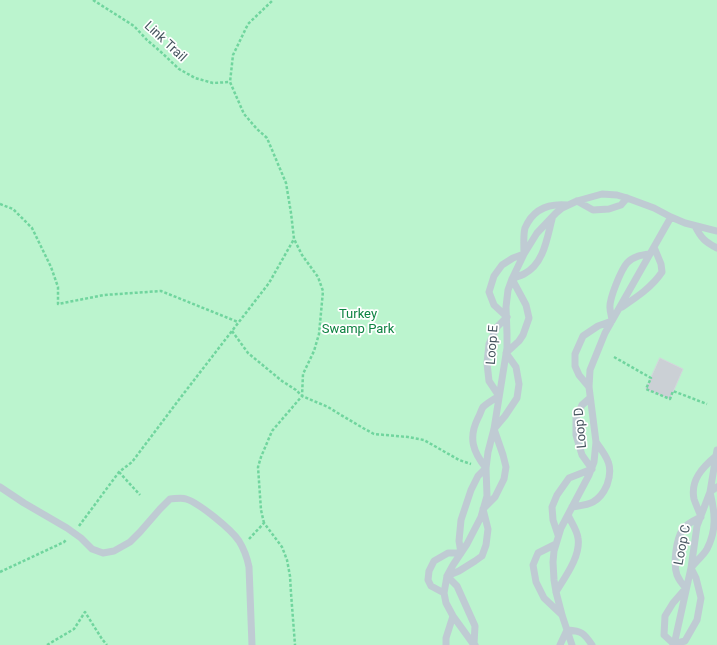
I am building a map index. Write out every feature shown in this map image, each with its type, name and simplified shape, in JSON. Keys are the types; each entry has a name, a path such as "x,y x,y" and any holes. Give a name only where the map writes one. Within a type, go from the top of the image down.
{"lane":[{"name":"Loop E","path":"475,645 453,616 446,603 444,593 447,576 481,518 487,496 486,468 488,452 494,429 506,353 506,307 508,290 524,254 552,216 562,208 577,201 602,194 617,195 627,198 654,208 684,223 717,231"},
{"path":"577,201 593,210 609,209 621,205 627,198"},
{"path":"444,593 431,586 428,580 429,571 434,561 448,553 461,553 459,541 461,520 471,490 478,476 486,468 477,457 472,439 475,424 484,407 499,396 489,381 487,363 489,344 497,327 507,317 494,305 489,292 494,276 502,265 513,258 524,254 525,229 534,214 547,206 559,204 568,205"},
{"path":"475,645 475,626 457,586 447,576 459,571 482,556 486,545 488,530 483,509 495,497 504,480 506,467 494,429 517,398 519,384 516,367 506,353 519,342 524,335 529,318 526,304 512,279 532,269 540,258 545,248 552,216"},
{"name":"Loop D","path":"572,645 556,592 553,562 558,535 592,469 594,462 596,442 589,387 590,370 612,321 671,217"},
{"path":"695,226 699,234 707,243 717,248"},
{"path":"620,308 641,294 656,281 662,272 661,264 654,247"},
{"path":"589,387 579,375 575,366 575,354 583,336 598,326 612,321 609,308 619,277 628,262 640,255 650,254"},
{"path":"558,535 553,520 552,507 557,496 569,478 592,469 582,455 576,435 576,418 582,405 590,398"},
{"path":"572,508 593,503 604,492 610,476 609,465 596,442"},
{"path":"717,453 705,465 693,485 694,498 701,517 683,528 678,538 676,573 680,582 686,588 673,603 665,616 664,635 674,645 685,641 697,620 700,598 696,578 690,568 712,541 716,523 710,492 717,487"},
{"name":"Loop C","path":"674,645 697,526 710,492 717,453"},
{"path":"0,487 74,533 92,549 103,553 114,551 130,542 170,499 184,498 198,505 231,531 238,539 246,555 249,567 252,645"},
{"path":"556,592 572,566 578,548 578,537 568,515"},
{"path":"556,544 538,553 533,565 536,582 544,598 562,615"},
{"path":"446,645 446,638 453,616"},
{"path":"560,645 567,630 578,631 586,634 592,645"}],"path":[{"name":"Link Trail","path":"93,0 134,26 179,69 196,78 213,83 230,82"},
{"path":"272,0 248,24 233,55 230,82 244,114 257,129 268,138 286,183 294,239 302,255 318,277 323,291 319,334 314,351 303,374 302,396 272,431 258,468 261,510 264,523 282,547 287,560 290,576 290,593 295,645"},
{"path":"0,204 13,209 32,228 51,267 58,287 58,304 104,296 161,291 238,322"},
{"path":"0,572 64,542 74,533 119,472 132,462 180,397 269,283 294,239"},
{"path":"232,331 248,354 302,396 328,407 374,434 424,440 459,460 486,468"},
{"path":"614,357 651,378 646,389 670,399 673,391 707,404"},
{"path":"119,472 140,495"},
{"path":"242,546 264,523"},
{"path":"47,645 74,628 85,612 107,645"}],"green space":[{"name":"Turkey Swamp Park","path":"0,0 717,0 717,645 0,645"}],"building":[{"path":"660,358 683,369 670,399 646,389"}]}
